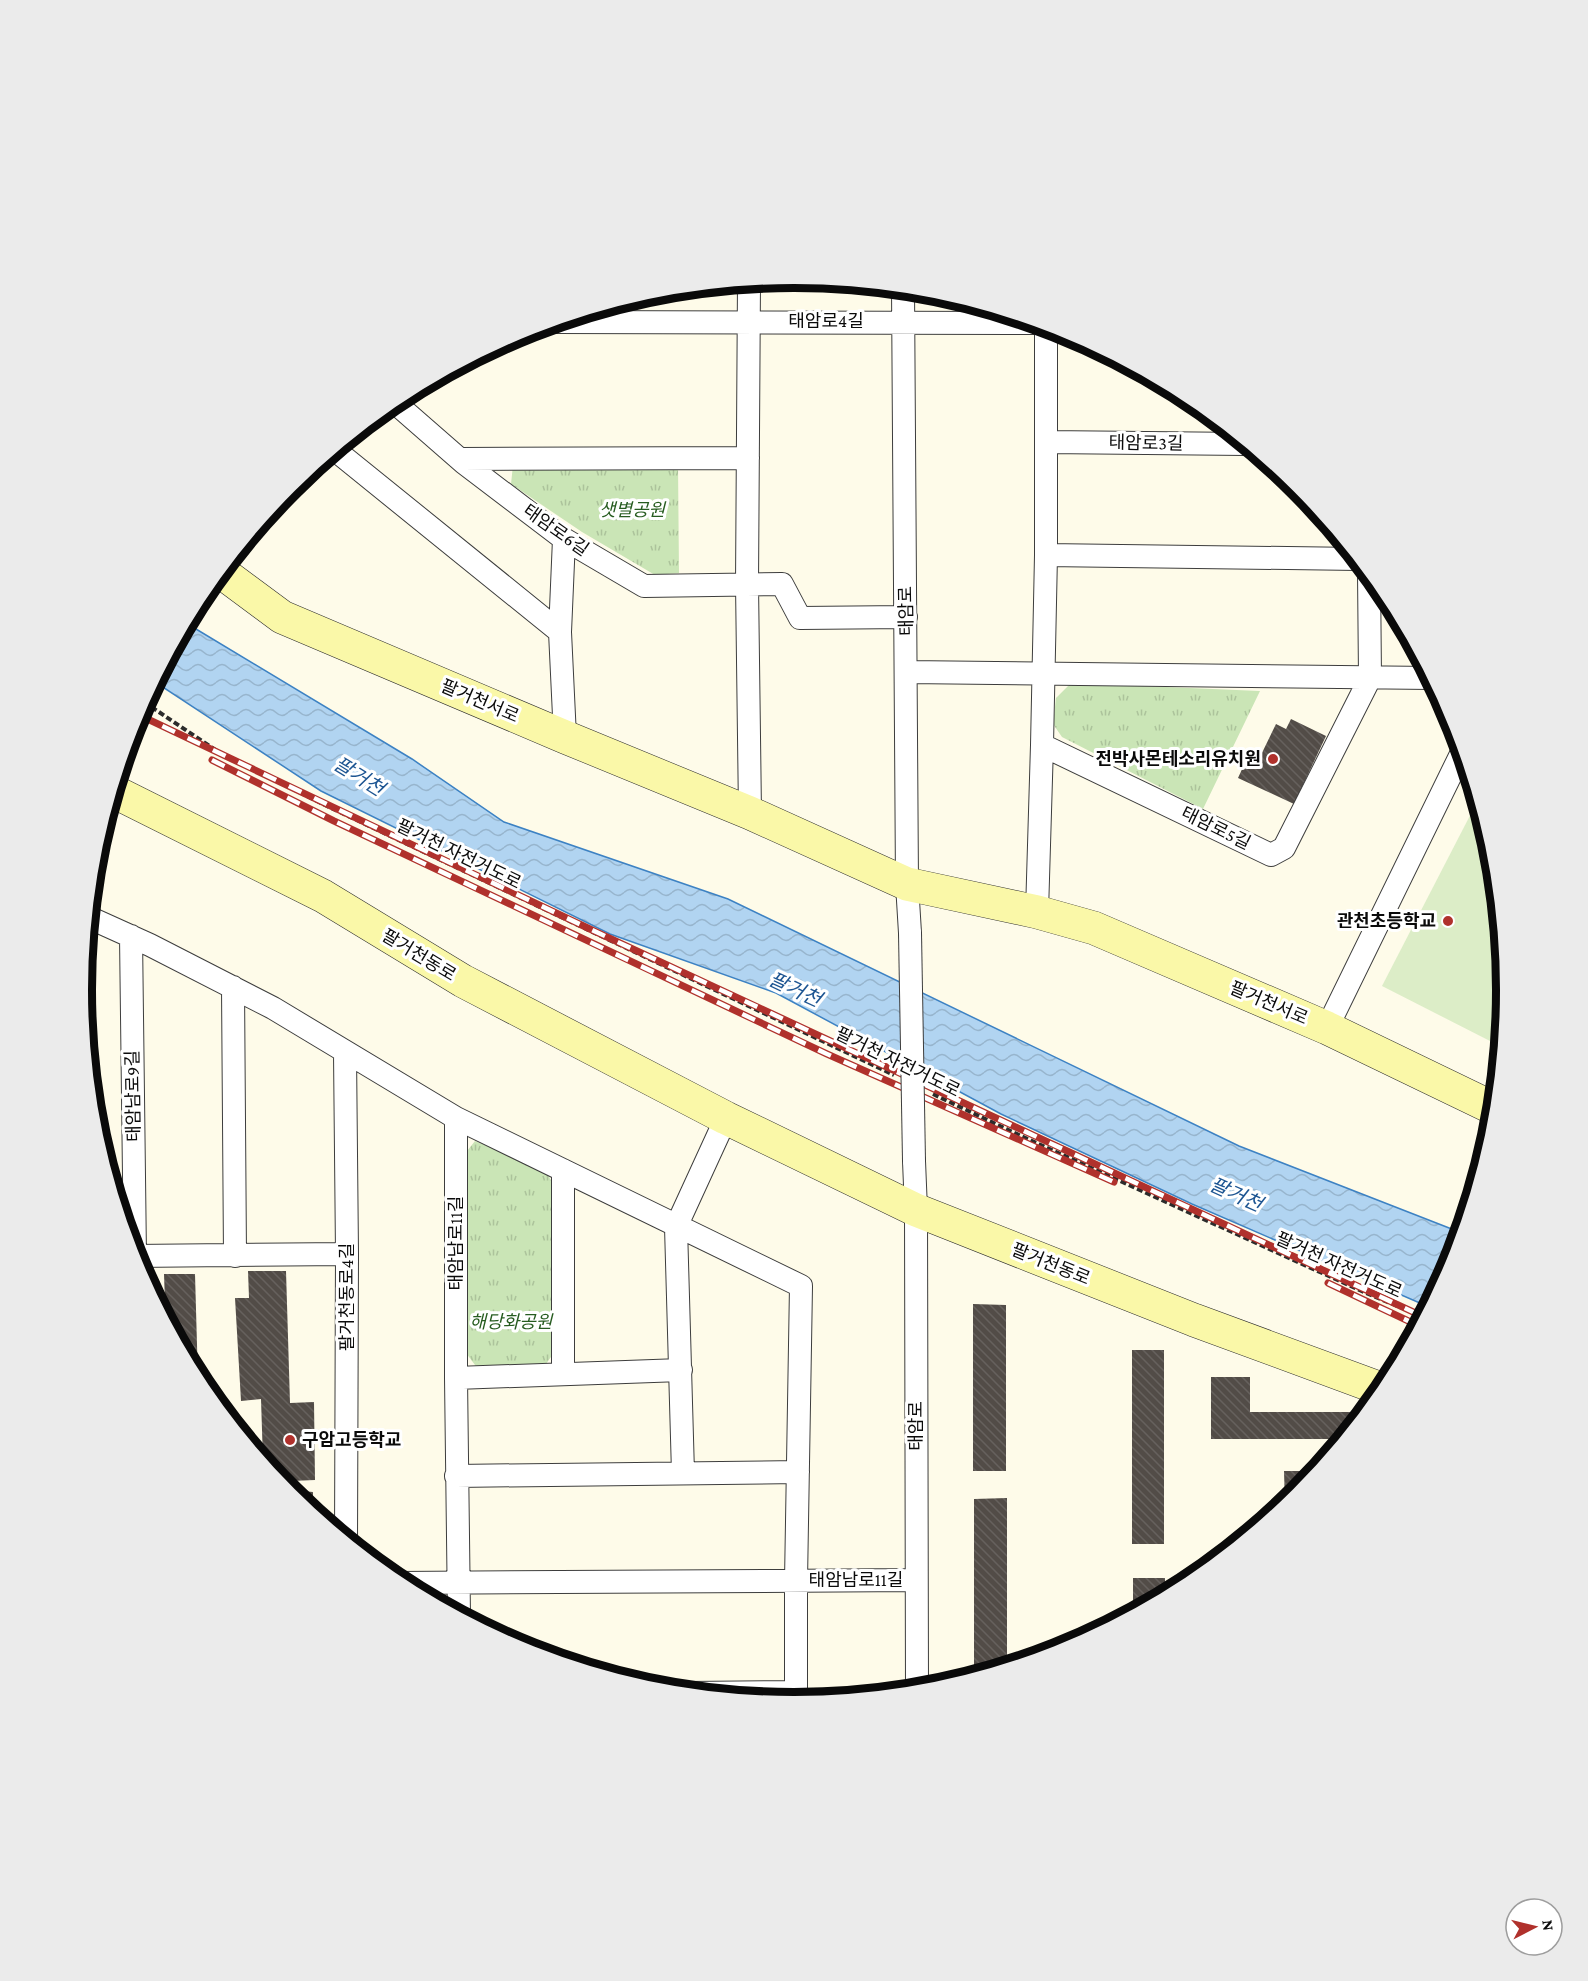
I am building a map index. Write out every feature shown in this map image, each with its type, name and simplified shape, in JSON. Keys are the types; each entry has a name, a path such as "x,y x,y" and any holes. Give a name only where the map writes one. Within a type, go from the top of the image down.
{"main road":[{"name":"팔거천서로","path":"227,576 282,617 565,738 750,813 907,884 1037,912 1094,928 1327,1028 1487,1105"},
{"name":"팔거천동로","path":"120,794 323,896 463,981 726,1118 916,1210 1194,1320 1374,1386"}],"street":[{"path":"749,290 747,584 750,813"},
{"name":"태암로","path":"903,297 907,884 916,1210 917,1682"},
{"path":"903,321 1012,323"},
{"name":"태암로4길","path":"579,322 903,321"},
{"path":"1037,912 1045,673 1046,335"},
{"name":"태암로6길","path":"401,408 461,459 564,539 644,586 782,584 800,618 906,617"},
{"name":"태암로3길","path":"1046,442 1235,444"},
{"path":"340,455 560,632"},
{"path":"461,459 748,458"},
{"path":"564,539 560,632 565,738"},
{"path":"1046,555 1348,559"},
{"name":"태암로5길","path":"1042,745 1271,855 1284,848 1370,678 1369,588"},
{"path":"907,672 1423,678"},
{"path":"1327,1028 1457,760"},
{"path":"96,920 176,958 273,1008 456,1118 676,1227"},
{"name":"태암남로9길","path":"130,936 134,1229"},
{"path":"233,987 235,1256"},
{"name":"팔거천동로4길","path":"345,1053 346,1531"},
{"name":"태암남로11길","path":"456,1118 456,1476 459,1608"},
{"path":"683,1473 676,1227 726,1118"},
{"path":"563,1170 563,1374"},
{"name":"태암남로11길","path":"676,1227 801,1286 796,1693"},
{"name":"태암남로9길","path":"144,1256 347,1254"},
{"path":"456,1378 681,1370"},
{"path":"456,1476 798,1472"},
{"name":"태암남로11길","path":"417,1583 916,1580"}],"path":[{"name":"팔거천 자전거도로","path":"152,707 218,751 315,800 904,1080"},
{"name":"팔거천 자전거도로","path":"925,1090 1018,1135 1417,1314"}],"green space":[{"name":"샛별공원","path":"678,464 679,573 655,575 582,532 511,484 513,465"},
{"path":"1071,683 1260,691 1203,809 1062,737 1053,724 1056,698"},
{"path":"1473,809 1483,853 1495,945 1495,1031 1490,1041 1382,986"},
{"name":"해당화공원","path":"475,1141 546,1170 553,1185 557,1348 544,1367 478,1369 466,1353 463,1156"}],"water":[{"name":"팔거천","path":"193,627 412,759 504,822 728,899 1239,1146 1454,1230 1443,1259 1422,1304 1192,1204 1001,1114 776,993 610,934 321,791 161,686"}],"building":[{"path":"1291,719 1326,736 1294,804 1238,778 1249,754 1259,759 1276,724 1286,729"},
{"path":"248,1271 286,1271 290,1403 314,1402 315,1480 291,1481 266,1454 263,1450 261,1399 241,1401 235,1298 249,1298"},
{"path":"164,1274 195,1274 197,1361 186,1342 165,1303"},
{"path":"973,1304 1006,1305 1006,1471 973,1471"},
{"path":"1132,1350 1164,1350 1164,1544 1132,1544"},
{"path":"1211,1377 1250,1377 1250,1412 1352,1412 1352,1417 1334,1439 1211,1439"},
{"path":"1284,1471 1306,1471 1291,1487 1285,1493"},
{"path":"301,1491 313,1492 313,1502"},
{"path":"1007,1498 1007,1660 990,1665 974,1665 974,1499"},
{"path":"1133,1578 1165,1578 1165,1587 1133,1606"}],"railway":[{"path":"147,719 592,930 1417,1314"},
{"path":"212,760 334,821 827,1054 1114,1182"},
{"path":"1328,1283 1412,1323"}],"place":[{"name":"전박사몬테소리유치원","path":"1273,759"},
{"name":"관천초등학교","path":"1448,921"},
{"name":"구암고등학교","path":"290,1440"}]}
